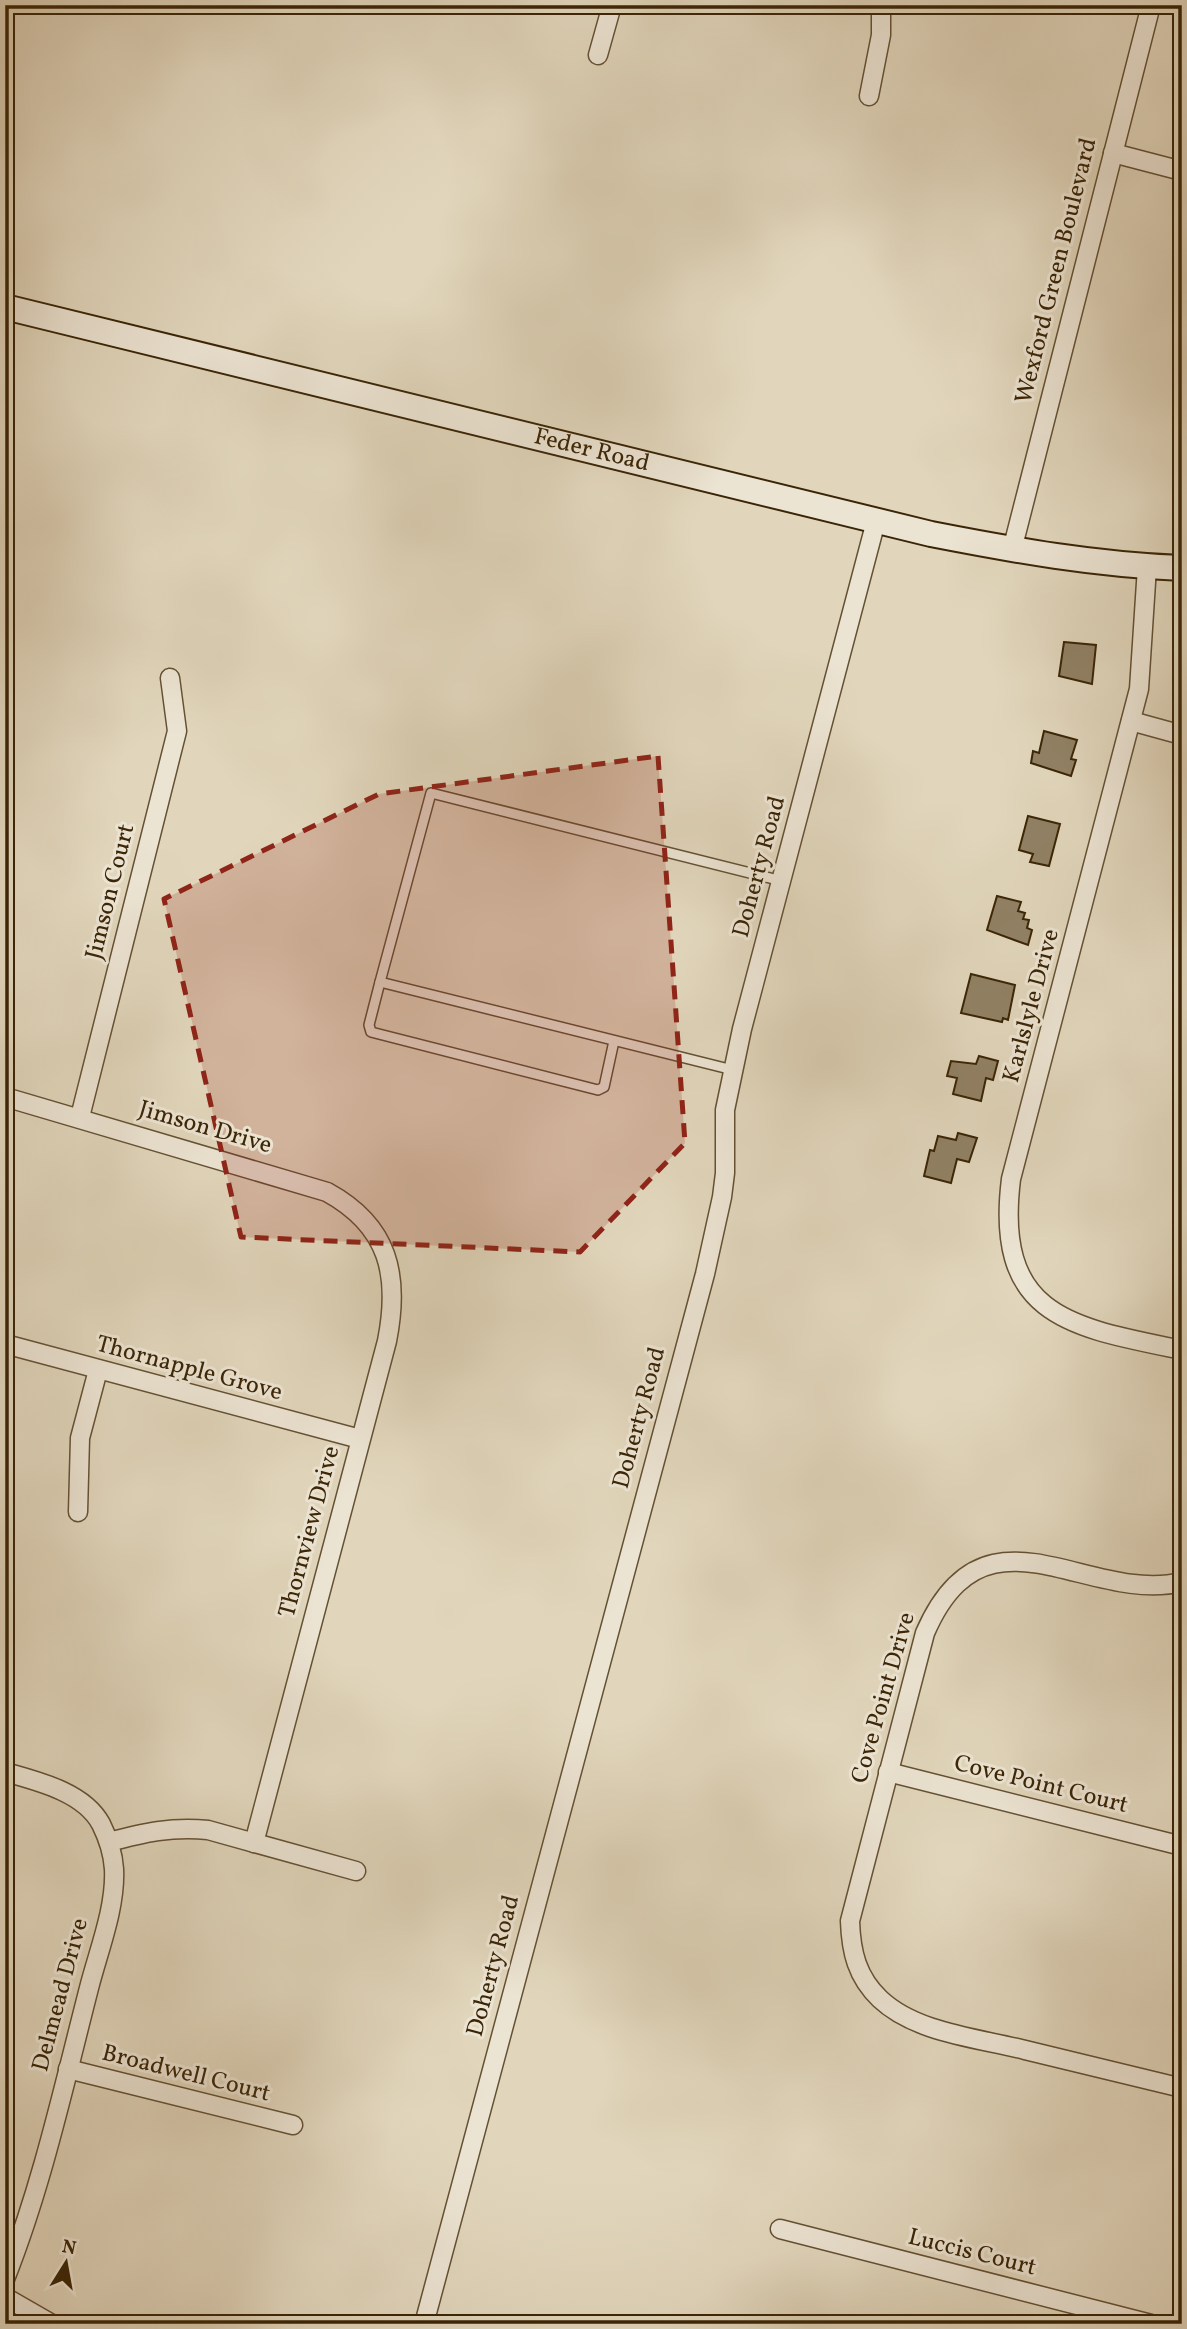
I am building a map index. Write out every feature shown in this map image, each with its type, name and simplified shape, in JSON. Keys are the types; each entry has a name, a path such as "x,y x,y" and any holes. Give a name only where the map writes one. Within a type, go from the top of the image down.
{"main road":[{"name":"Feder Road","path":"5,307 876,521 1012,550 1147,567 1182,568"}],"street":[{"path":"598,55 612,5"},
{"path":"869,96 881,35 881,5"},
{"name":"Wexford Green Boulevard","path":"1012,550 1151,5"},
{"path":"1113,153 1182,171"},
{"name":"Doherty Road","path":"424,2324 705,1274 725,1172 725,1110 733,1070 876,521"},
{"name":"Karlslyle Drive","path":"1147,567 1144,658 1131,721 1011,1179 1007,1209 1009,1242 1017,1268 1031,1295 1073,1324 1100,1333 1182,1350"},
{"name":"Jimson Court","path":"80,1117 177,731 170,678"},
{"path":"1131,721 1182,735"},
{"name":"Jimson Drive","path":"5,1097 306,1183 345,1202 376,1234"},
{"name":"Thornview Drive","path":"254,1843 394,1307 391,1268 376,1234"},
{"name":"Thornapple Grove","path":"5,1344 360,1439"},
{"path":"78,1512 80,1438 98,1370"},
{"name":"Cove Point Drive","path":"1182,1582 1136,1584 1038,1562 1015,1561 990,1566 967,1575 935,1609 925,1633 850,1921 853,1958 862,1978 880,1999 903,2015 927,2025 1182,2088"},
{"path":"5,1772 41,1782 83,1803 99,1821 109,1842 158,1829 183,1828 254,1843 356,1871"},
{"name":"Cove Point Court","path":"888,1772 1182,1846"},
{"name":"Delmead Drive","path":"5,2279 20,2242 111,1902 114,1870 109,1842"},
{"name":"Broadwell Court","path":"68,2069 293,2125"},
{"name":"Luccis Court","path":"780,2229 1151,2324"},
{"path":"5,2297 52,2324"}],"lane":[{"path":"614,1041 604,1087 598,1090 371,1032 369,1025 431,793 782,881"},
{"path":"380,982 733,1070"}],"highlighted area":[{"path":"658,756 685,1143 580,1252 241,1237 164,899 379,794"}],"building":[{"path":"1064,642 1096,645 1092,684 1059,676"},
{"path":"1044,731 1077,740 1071,759 1076,760 1071,776 1031,763 1033,751 1039,753"},
{"path":"1028,816 1060,824 1049,866 1030,862 1033,854 1019,850"},
{"path":"997,896 1021,902 1018,911 1025,913 1023,919 1029,920 1027,928 1032,930 1028,945 987,930"},
{"path":"971,974 1015,985 1008,1020 1003,1018 1002,1022 961,1013"},
{"path":"979,1056 998,1061 993,1080 986,1078 981,1101 953,1094 957,1078 947,1076 951,1061 976,1064"},
{"path":"958,1133 977,1138 969,1162 957,1159 951,1183 924,1176 930,1150 934,1151 938,1136 956,1140"}]}
